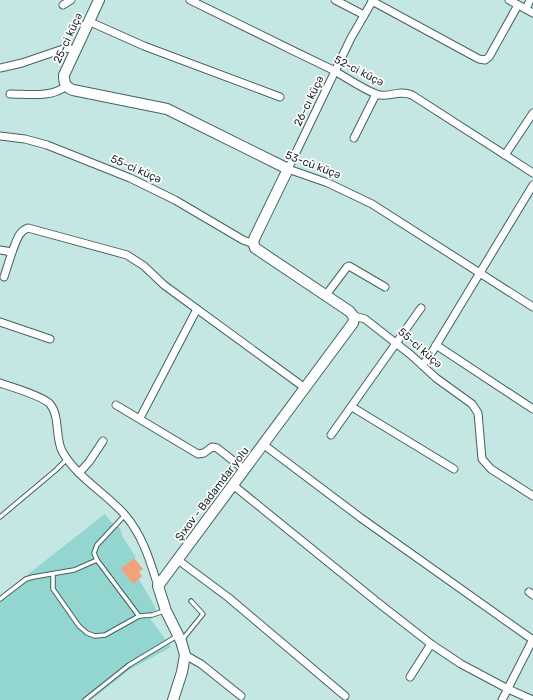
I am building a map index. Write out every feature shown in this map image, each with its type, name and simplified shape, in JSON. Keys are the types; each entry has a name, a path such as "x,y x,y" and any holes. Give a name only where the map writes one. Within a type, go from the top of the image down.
{"street":[{"path":"63,5 71,0"},
{"name":"25-ci küçə","path":"66,86 64,83 64,75 88,22 100,0"},
{"name":"52-ci küçə","path":"190,0 336,72 376,94 387,96 398,92 404,92 412,95 533,174"},
{"path":"335,0 364,15"},
{"path":"509,0 533,13"},
{"path":"526,9 530,0"},
{"path":"373,1 479,59 485,60 489,57 518,5"},
{"name":"26-cı küçə","path":"288,169 364,15 373,1"},
{"path":"88,22 144,46 280,97"},
{"path":"0,68 22,63 66,48 75,50"},
{"path":"10,94 52,94 60,92 66,86"},
{"name":"53-cü küçə","path":"66,86 73,90 167,110 288,169 328,183 359,197 533,307"},
{"path":"354,138 376,94"},
{"path":"505,155 533,113"},
{"name":"55-ci küçə","path":"0,136 25,139 47,145 118,173 175,200 243,240 254,244 259,251 326,295 354,316 365,319 397,343 436,378 472,404 478,412 482,459 491,469 533,496"},
{"path":"254,244 255,237 288,169"},
{"path":"422,365 429,357 481,273 533,185"},
{"path":"4,277 20,233 23,229 28,228 127,255 144,266 164,285 305,388"},
{"path":"0,250 12,252"},
{"path":"326,295 349,266 385,287"},
{"path":"331,435 421,308"},
{"path":"140,418 197,309"},
{"name":"Şıxov - Badamdar yolu","path":"158,586 353,323 354,316"},
{"path":"0,322 50,339"},
{"path":"436,345 533,409"},
{"path":"0,383 22,390 49,403 55,415 59,444 67,459 79,473 125,515 141,538 166,611 180,638 185,655 182,672 173,700"},
{"path":"116,405 198,454 204,453 212,447 217,448 245,470"},
{"path":"352,407 454,469"},
{"path":"79,473 89,462 103,441"},
{"path":"264,445 361,518 533,639 502,700"},
{"path":"233,485 431,644 461,664 508,689 533,700"},
{"path":"178,560 229,598 345,696"},
{"path":"410,677 431,644"},
{"path":"185,655 201,664 240,696"}],"lane":[{"path":"0,517 67,459"},
{"path":"125,515 97,545 94,553 96,560 139,616"},
{"path":"0,599 26,579 33,576 74,570 96,560"},
{"path":"53,574 53,589 79,626 87,633 95,636 105,635 139,616 152,615 166,611"},
{"path":"85,700 129,665 180,638 203,614 191,601"}],"shaded area":[{"path":"105,514 116,528 118,526 121,530 122,536 136,557 134,558 143,569 139,572 142,576 139,579 156,611 152,612 151,620 171,647 129,670 91,700 0,700 0,596"}],"building":[{"path":"134,558 143,569 139,572 142,576 133,584 121,569"}]}
